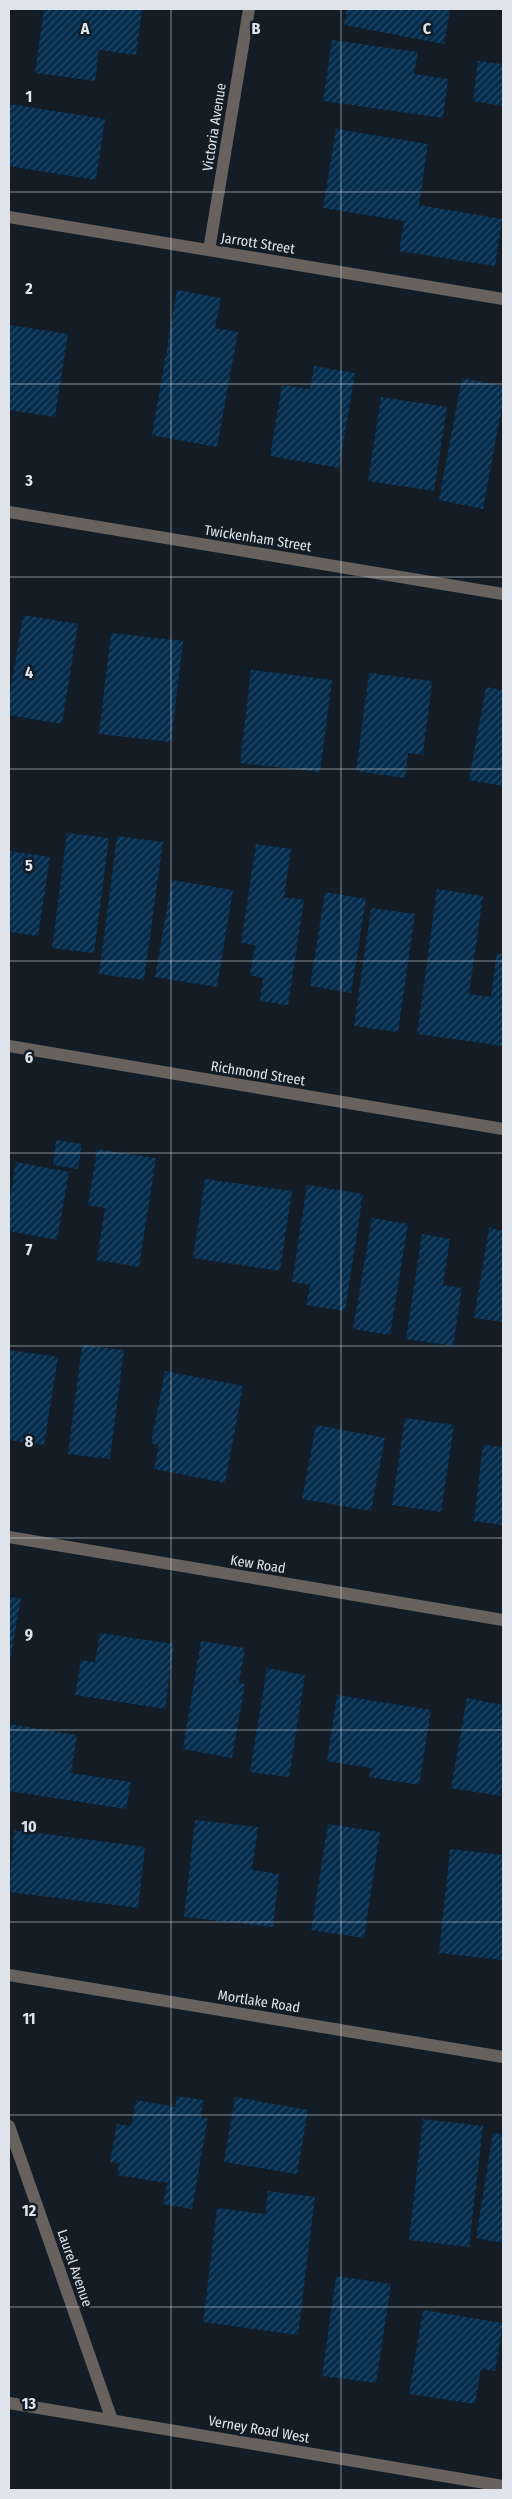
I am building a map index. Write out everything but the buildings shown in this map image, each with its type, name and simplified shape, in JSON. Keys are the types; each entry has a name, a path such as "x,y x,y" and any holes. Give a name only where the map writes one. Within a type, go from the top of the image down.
{"street":[{"name":"Victoria Avenue","path":"209,250 249,9"},
{"name":"Jarrott Street","path":"9,217 503,299"},
{"name":"Twickenham Street","path":"9,512 503,594"},
{"name":"Richmond Street","path":"9,1046 503,1129"},
{"name":"Kew Road","path":"9,1537 503,1620"},
{"name":"Mortlake Road","path":"9,1975 503,2057"},
{"name":"Laurel Avenue","path":"9,2126 112,2420"},
{"name":"Verney Road West","path":"9,2403 503,2486"}]}
